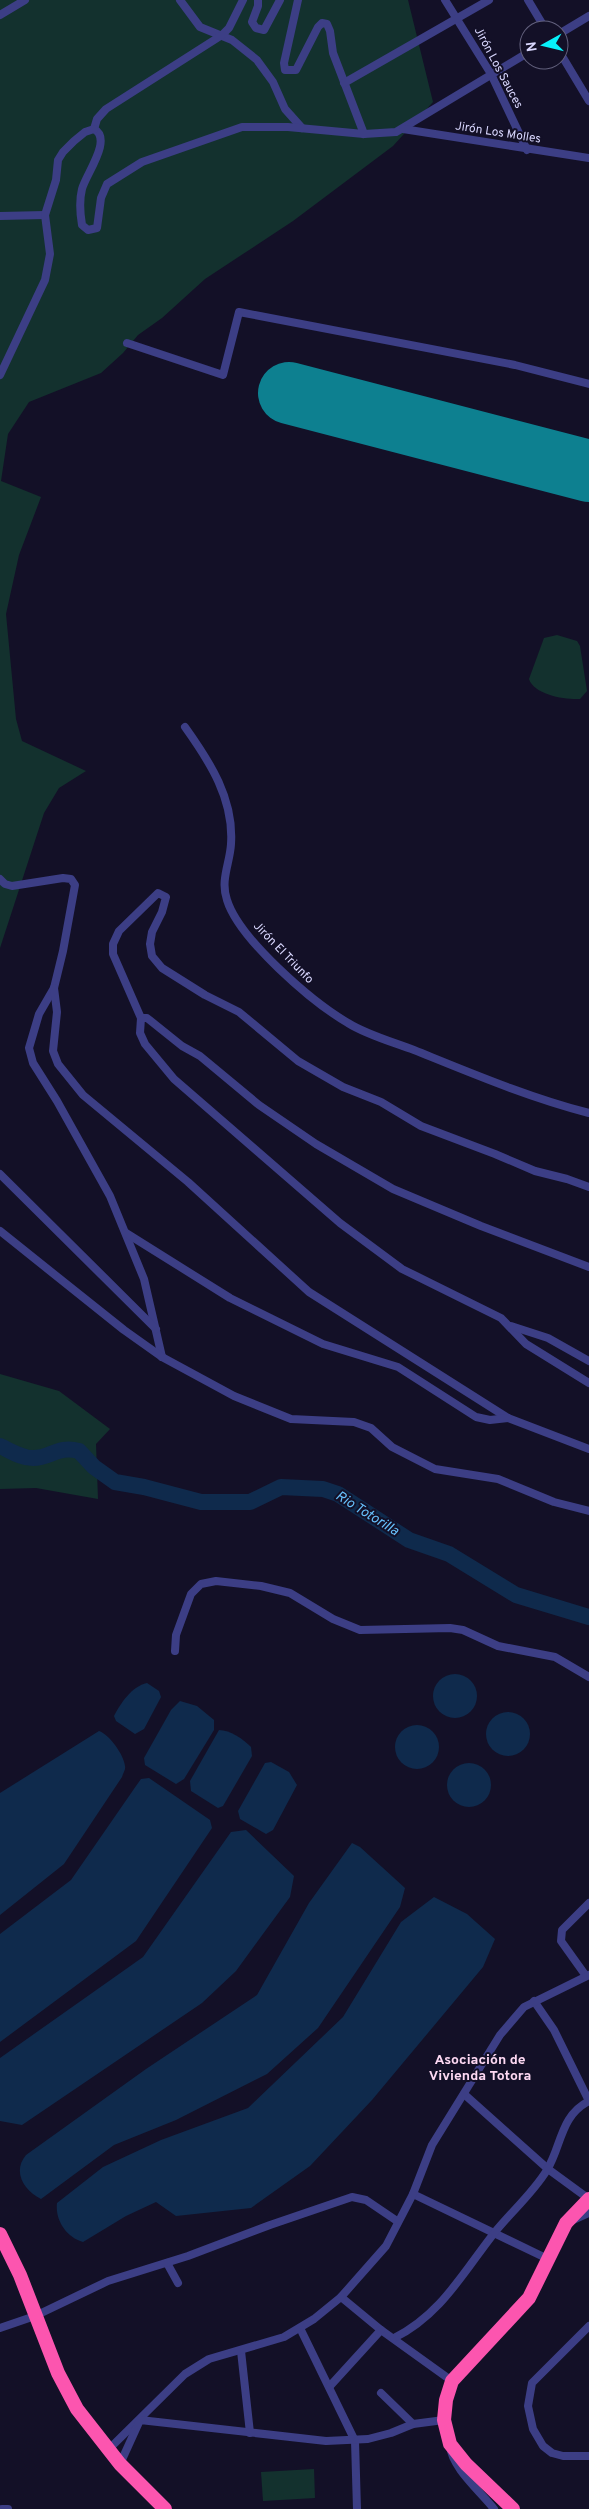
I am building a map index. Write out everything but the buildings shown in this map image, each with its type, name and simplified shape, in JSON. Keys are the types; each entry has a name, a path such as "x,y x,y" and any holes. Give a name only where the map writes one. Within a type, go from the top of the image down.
{"highway":[{"path":"513,2509 478,2482 450,2444 444,2420 446,2400 452,2381 529,2298 566,2223 589,2199"},
{"path":"0,2234 20,2275 58,2373 77,2409 120,2464 165,2509"}],"street":[{"path":"0,15 25,0"},
{"path":"180,0 200,27 212,34 222,35 247,50 257,60 273,82 285,109 302,128"},
{"path":"94,129 97,118 106,109 222,35 229,28 243,0"},
{"path":"258,0 258,6 252,22 256,28 264,30 280,0"},
{"path":"298,0 284,63 285,70 296,70 318,26 324,22 330,31 333,53 364,134"},
{"name":"Jirón Los Sauces","path":"445,0 458,18 491,74 527,150"},
{"path":"344,84 489,0"},
{"path":"528,0 540,20"},
{"path":"569,28 589,16"},
{"path":"94,129 101,136 100,147 87,175 80,203 82,225 88,230 97,228 101,198 107,184 142,162 242,127 302,128 364,134 396,132 519,58"},
{"path":"569,68 589,101"},
{"path":"0,375 45,280 50,254 45,215 56,180 58,160 63,152 85,132 94,129"},
{"name":"Jirón Los Molles","path":"403,129 527,150 589,158"},
{"path":"0,216 45,215"},
{"path":"127,343 222,375 239,312 515,364 589,384"},
{"name":"Jirón El Triunfo","path":"185,727 213,767 224,795 232,827 231,846 224,883 227,900 242,926 263,952 304,992 348,1024 505,1086 589,1113"},
{"path":"0,879 5,884 12,886 62,878 71,879 75,885 54,988 40,1014 29,1048 33,1063 57,1100 110,1196 144,1279 162,1357"},
{"path":"589,1186 535,1171 421,1126 381,1102 343,1087 298,1061 240,1012 205,995 162,968 152,956 150,944 152,932 165,904 166,897 158,893 119,931 113,944 113,954 141,1018 140,1033 145,1044 174,1079 340,1223 402,1269 502,1318 526,1344 589,1383"},
{"path":"54,988 57,1012 53,1051 58,1064 83,1095 188,1182 309,1292 508,1418 589,1449"},
{"path":"141,1018 148,1018 182,1046 200,1056 259,1105 316,1144 393,1189 481,1226 589,1267"},
{"path":"0,1174 157,1330"},
{"path":"0,1231 88,1303 162,1357 265,1410 291,1419 354,1422 371,1428 392,1447 435,1469 498,1479 554,1502 589,1512"},
{"path":"125,1233 230,1298 324,1344 398,1367 476,1418 490,1420 508,1418"},
{"path":"509,1325 548,1338 589,1361"},
{"path":"176,1651 176,1635 191,1594 201,1584 216,1581 261,1586 290,1592 333,1619 360,1630 450,1628 463,1630 498,1646 555,1657 589,1677"},
{"path":"108,2450 185,2374 209,2359 284,2337 300,2328 341,2297 386,2246 397,2221 413,2194 432,2146 500,2035 524,2007 588,1976 561,1941 560,1935 562,1930 589,1903"},
{"path":"394,2338 428,2314 448,2296 495,2233 548,2169 562,2129 575,2110 589,2101 554,2030 534,2001"},
{"path":"464,2094 548,2169 589,2199"},
{"path":"413,2194 548,2259"},
{"path":"0,2328 35,2316 108,2281 167,2264 270,2225 352,2198 366,2200 397,2221"},
{"path":"566,2223 589,2213"},
{"path":"167,2264 178,2284"},
{"path":"341,2297 381,2330 452,2381"},
{"path":"589,2326 532,2383 528,2406 533,2429 543,2446 552,2454 589,2456"},
{"path":"300,2328 355,2440 357,2509"},
{"path":"330,2386 381,2330"},
{"path":"241,2351 250,2433"},
{"path":"382,2393 412,2424"},
{"path":"140,2420 326,2441 355,2440 391,2434 412,2424 444,2420"},
{"path":"120,2464 140,2420"},
{"path":"478,2482 494,2509"},
{"path":"2,2509 8,2509"}],"green space":[{"path":"0,0 408,0 433,102 393,146 293,221 205,279 162,318 138,335 123,353 101,373 29,402 8,434 1,481 41,497 19,555 6,614 16,719 22,741 86,771 59,788 44,813 0,948"},
{"path":"557,635 577,641 580,646 587,691 580,699 567,699 544,693 537,689 529,679 544,638"},
{"path":"0,1374 59,1391 110,1429 96,1444 98,1499 36,1488 0,1489"},
{"path":"314,2469 315,2498 263,2501 261,2472"}],"water":[{"path":"455,1674 467,1678 473,1684 477,1696 473,1708 467,1714 455,1718 443,1714 437,1708 433,1696 437,1684 443,1678"},
{"path":"147,1683 159,1691 161,1697 144,1729 135,1734 116,1721 114,1716 123,1701 136,1688"},
{"path":"180,1701 197,1706 214,1720 214,1730 184,1779 176,1784 145,1765 144,1758 171,1710"},
{"path":"508,1712 520,1716 526,1722 530,1734 526,1746 520,1752 508,1756 496,1752 490,1746 486,1734 490,1722 496,1716"},
{"path":"417,1725 429,1729 435,1735 439,1747 435,1759 429,1765 417,1769 405,1765 399,1759 395,1747 399,1735 405,1729"},
{"path":"219,1730 232,1733 244,1741 251,1747 252,1756 223,1806 218,1808 191,1791 190,1781"},
{"path":"99,1731 111,1740 122,1756 125,1770 122,1777 64,1864 0,1915 0,1793"},
{"path":"271,1762 289,1772 297,1785 273,1830 266,1834 240,1819 238,1811 265,1763"},
{"path":"469,1763 481,1767 487,1773 491,1785 487,1797 481,1803 469,1807 457,1803 451,1797 447,1785 451,1773 457,1767"},
{"path":"149,1778 210,1820 212,1828 136,1941 0,2042 0,1934 71,1880 141,1779"},
{"path":"246,1830 294,1876 290,1897 236,1971 202,2003 22,2125 0,2121 0,2058 143,1957 231,1832"},
{"path":"352,1843 360,1847 405,1888 400,1907 318,2028 267,2074 176,2120 114,2145 41,2199 30,2191 25,2186 20,2174 22,2161 26,2155 146,2069 257,1995 309,1903"},
{"path":"434,1897 467,1914 495,1939 483,1967 372,2100 310,2166 251,2208 176,2216 156,2202 126,2216 83,2242 67,2232 58,2216 57,2203 103,2167 161,2140 248,2108 343,2017 401,1922"}],"waterway":[{"name":"Rio Totorilla","path":"0,1446 20,1456 29,1458 45,1456 65,1450 79,1451 94,1467 115,1482 144,1487 201,1502 250,1502 281,1487 323,1489 338,1494 409,1540 449,1554 516,1595 589,1617"}],"runway":[{"path":"289,393 589,471"}],"district":[{"name":"Asociación de Vivienda Totora","path":"480,2068"}]}
